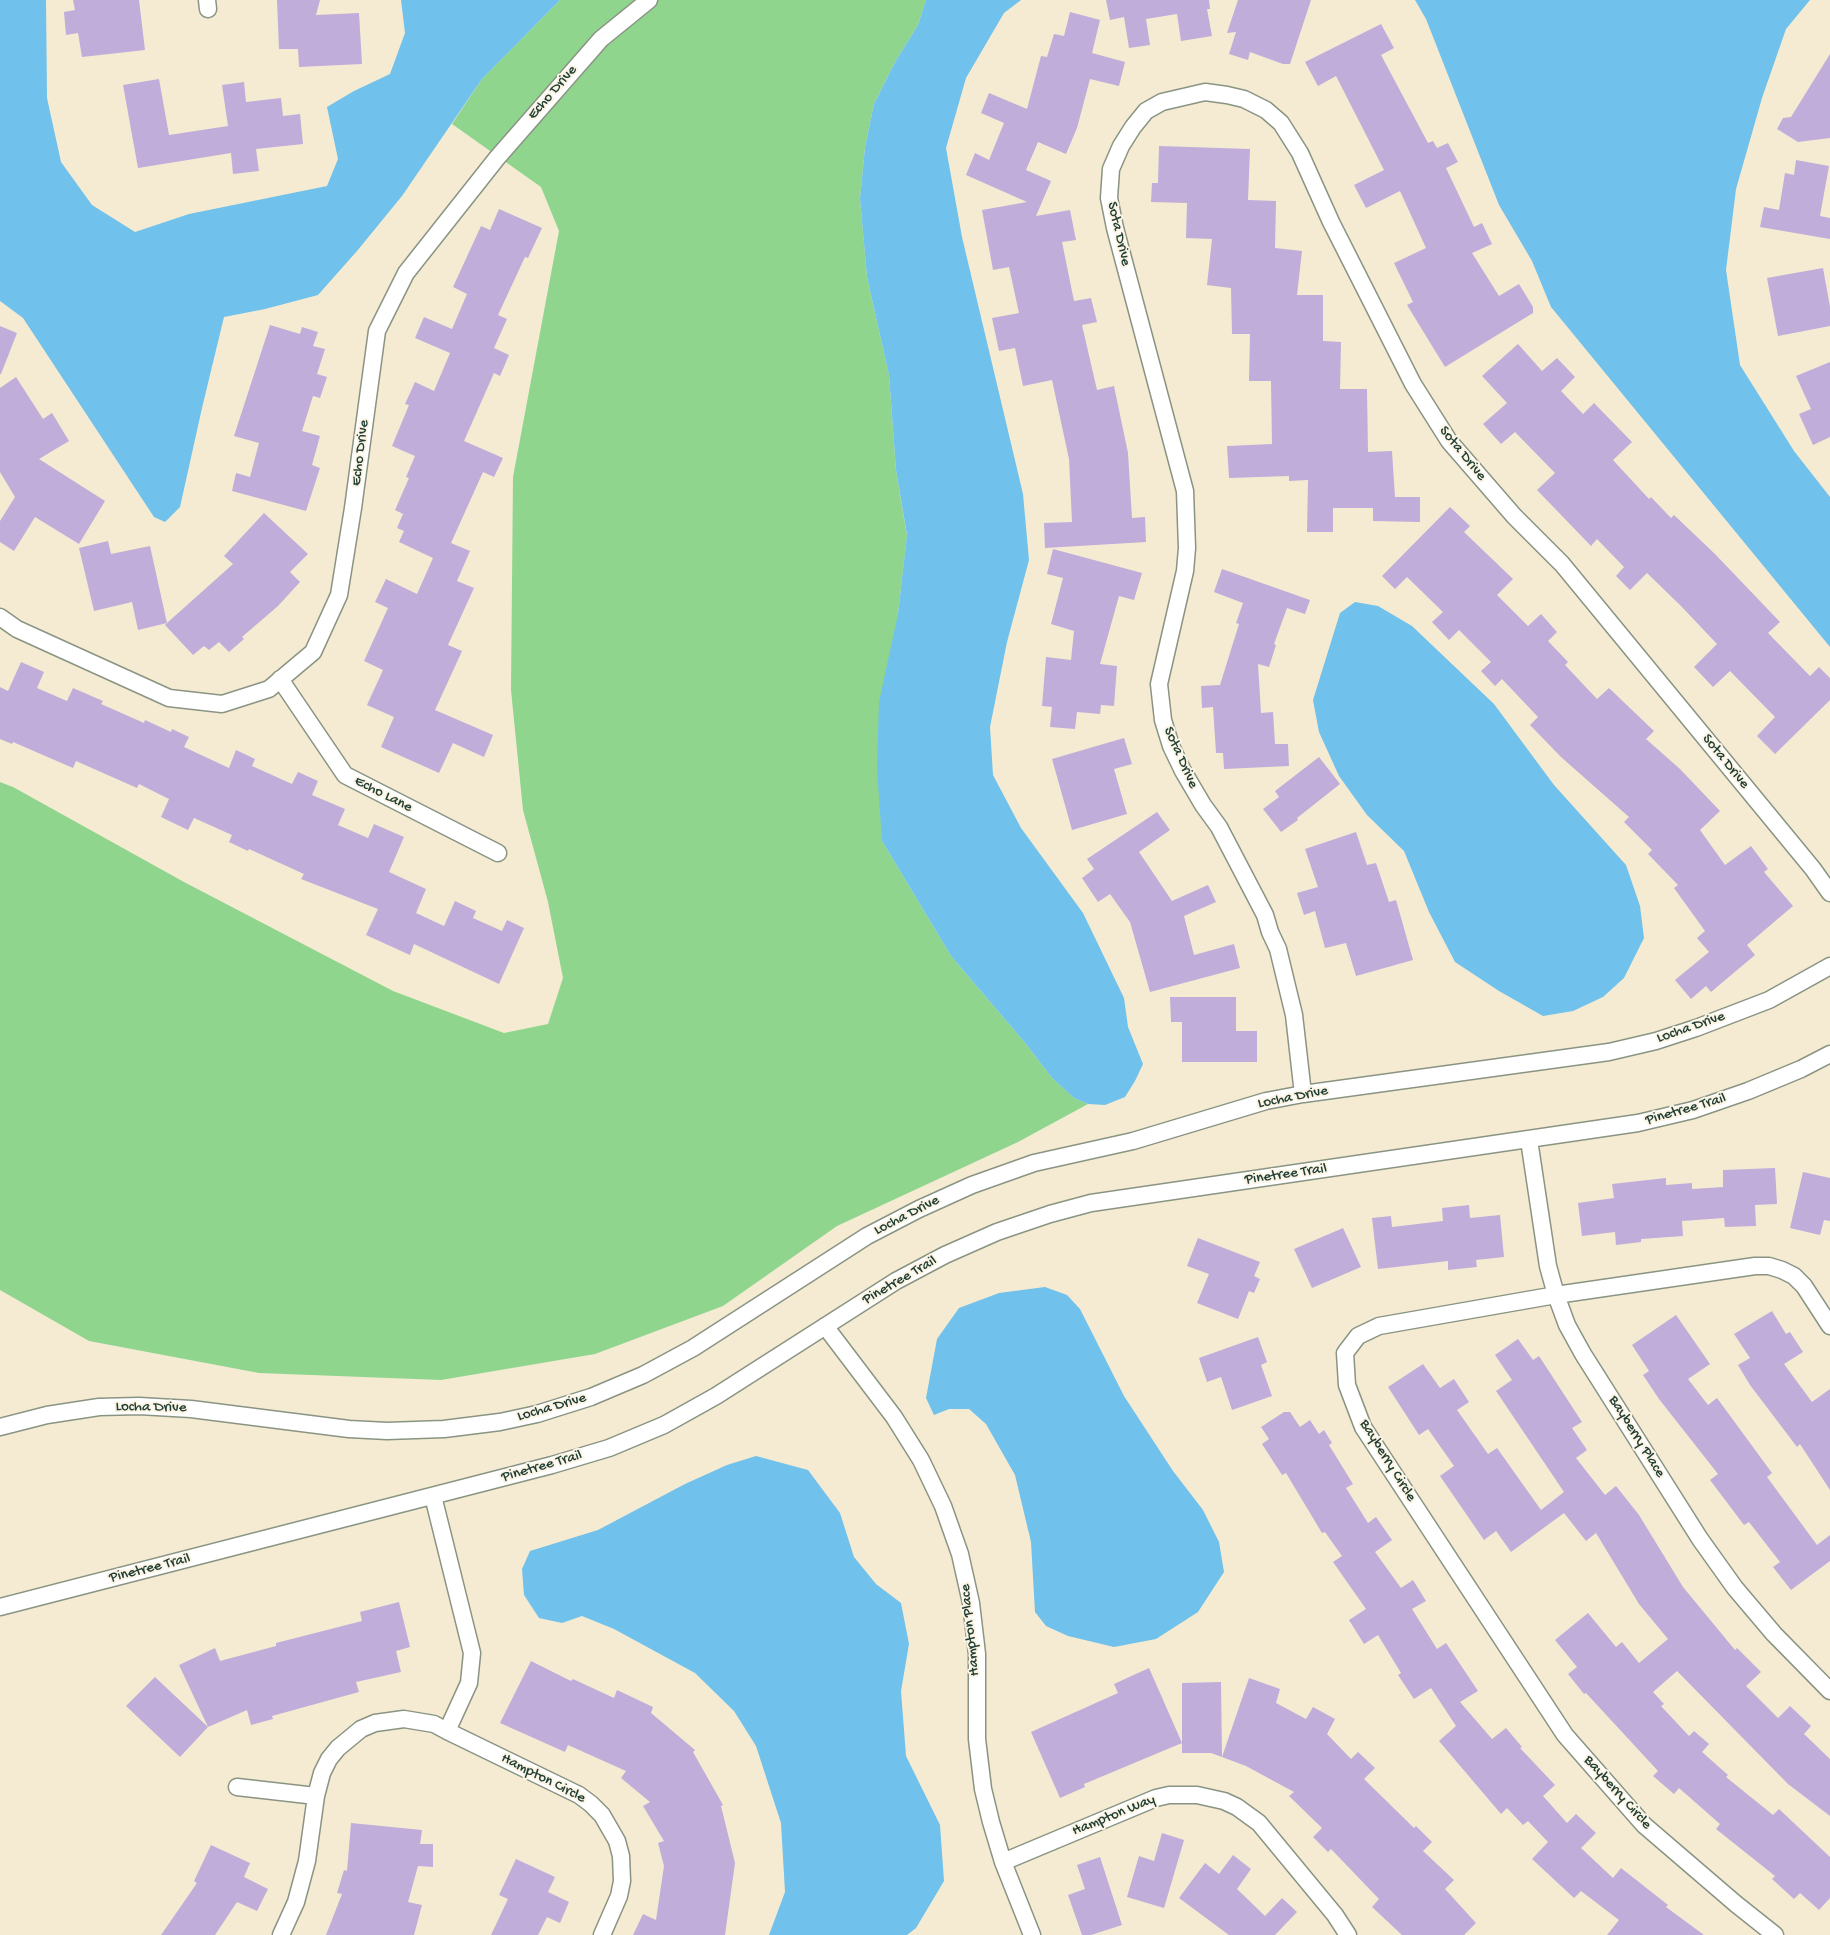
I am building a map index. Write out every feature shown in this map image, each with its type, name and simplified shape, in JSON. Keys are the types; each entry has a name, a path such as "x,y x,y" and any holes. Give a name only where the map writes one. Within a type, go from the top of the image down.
{"street":[{"name":"Echo Drive","path":"0,617 17,629 169,698 222,704 269,689 312,652 339,595 377,331 406,273 497,158 601,39 649,0"},
{"name":"Sota Drive","path":"1303,1094 1294,1015 1278,949 1265,915 1219,827 1203,805 1183,771 1171,746 1163,720 1159,684 1185,571 1188,548 1185,491 1115,228 1109,198 1111,169 1122,146 1133,127 1146,111 1162,102 1206,92 1227,95 1244,99 1266,110 1281,123 1300,153 1331,222 1413,384 1449,441 1514,516 1562,564 1813,869 1830,893"},
{"name":"Echo Lane","path":"280,679 346,775 498,853"},
{"name":"Locha Drive","path":"0,1427 47,1415 99,1407 139,1406 191,1409 387,1431 444,1429 500,1422 537,1414 591,1397 643,1375 693,1348 867,1236 919,1209 972,1185 1034,1163 1133,1141 1266,1101 1303,1094 1609,1052 1656,1041 1769,1000 1830,966"},
{"name":"Pinetree Trail","path":"0,1607 433,1496 609,1448 664,1425 716,1396 896,1281 945,1255 996,1232 1050,1214 1082,1205 1638,1124 1693,1110 1748,1091 1801,1069 1830,1054"},
{"name":"Bayberry Place","path":"1529,1140 1548,1266 1567,1324 1700,1538 1735,1588 1774,1634 1830,1690"},
{"name":"Bayberry Circle","path":"1775,1935 1644,1825 1565,1735 1363,1427 1347,1385 1345,1353 1358,1336 1379,1326 1556,1295 1755,1266 1769,1266 1794,1276 1804,1286 1830,1326"},
{"name":"Hampton Place","path":"825,1326 894,1417 921,1460 943,1506 960,1554 971,1603 977,1654 977,1739 984,1789 991,1822 1003,1862 1032,1935"},
{"path":"433,1496 472,1654 469,1683 447,1731"},
{"name":"Hampton Circle","path":"281,1935 296,1902 307,1861 316,1796 328,1759 348,1737 361,1729 375,1723 404,1719 434,1724 579,1795 602,1815 617,1841 621,1856 622,1881 616,1903 602,1935"},
{"path":"237,1787 316,1796"},
{"name":"Hampton Way","path":"1003,1862 1156,1798 1169,1795 1197,1795 1224,1801 1237,1807 1259,1823 1335,1915 1348,1935"}],"green space":[{"path":"560,0 926,0 918,25 895,62 874,104 865,147 860,199 867,277 889,375 896,470 907,536 898,614 882,841 951,956 1026,1044 1052,1078 1074,1098 1088,1104 1018,1142 837,1226 723,1306 595,1354 441,1380 259,1373 89,1341 0,1290 0,782 13,787 184,882 393,991 504,1033 548,1024 563,978 548,902 523,810 511,690 513,477 559,231 541,187 452,124 482,79"}],"water":[{"path":"0,0 46,0 47,98 61,162 92,205 135,232 189,214 327,186 338,159 327,107 354,91 390,74 405,33 401,0 560,0 482,79 402,196 318,295 265,309 224,317 180,507 165,522 154,517 23,318 0,301"},
{"path":"926,0 1021,0 1004,13 966,78 946,148 962,237 1023,494 1029,560 1007,642 990,727 993,775 1021,828 1083,913 1124,998 1128,1027 1143,1064 1125,1097 1105,1105 1088,1104 1074,1098 1052,1078 1026,1044 951,956 882,841 877,769 879,702 898,614 907,535 896,470 889,375 867,277 860,199 865,147 874,104 895,62 918,25"},
{"path":"1415,0 1810,0 1786,29 1762,98 1736,189 1726,270 1740,365 1794,451 1830,497 1830,647 1551,307 1532,261 1499,205 1426,19"},
{"path":"1355,602 1378,606 1412,626 1494,704 1554,785 1626,865 1640,906 1644,938 1624,978 1603,997 1573,1011 1543,1016 1499,991 1455,962 1429,912 1404,851 1367,815 1339,776 1319,732 1313,700 1340,613"},
{"path":"1045,1287 1067,1295 1080,1309 1124,1396 1173,1471 1203,1510 1219,1542 1224,1572 1198,1612 1156,1639 1114,1647 1068,1636 1046,1626 1035,1612 1031,1542 1015,1475 986,1424 969,1409 949,1409 934,1415 926,1398 937,1339 959,1308 999,1293"},
{"path":"756,1456 808,1470 840,1513 854,1557 876,1584 901,1603 909,1644 901,1691 906,1756 940,1825 944,1881 916,1928 907,1935 769,1935 785,1892 781,1823 756,1746 734,1711 695,1673 614,1629 582,1616 562,1623 539,1618 524,1595 522,1569 530,1551 598,1530 685,1484 727,1465"}],"building":[{"path":"73,0 139,0 145,50 82,57 78,33 66,35 64,12 75,10"},
{"path":"277,0 320,0 316,15 359,13 362,64 299,67 298,49 279,49"},
{"path":"1106,0 1209,0 1210,9 1207,9 1212,36 1181,41 1177,14 1146,19 1150,45 1129,48 1124,17 1110,20"},
{"path":"1238,0 1311,0 1290,64 1283,64 1250,52 1248,60 1229,54 1236,32 1227,33"},
{"path":"1070,12 1100,20 1092,53 1125,62 1119,86 1090,79 1077,128 1066,154 1038,142 1026,170 1051,181 1036,216 1070,210 1076,240 1062,242 1074,301 1091,298 1097,322 1082,325 1097,390 1114,386 1128,453 1132,518 1145,517 1146,542 1045,548 1044,523 1072,522 1069,459 1052,380 1023,386 1015,348 999,351 992,318 1019,313 1009,267 993,270 982,210 1027,202 966,175 975,153 989,160 1004,123 981,113 989,93 1027,109 1041,56 1047,57 1054,34 1064,36"},
{"path":"1381,24 1394,48 1381,55 1428,143 1433,141 1437,148 1448,143 1458,162 1446,168 1474,227 1482,223 1492,244 1472,253 1499,296 1519,284 1533,307 1533,313 1445,367 1407,305 1413,302 1394,263 1426,248 1400,191 1366,208 1354,185 1384,170 1336,76 1318,86 1305,62"},
{"path":"1830,54 1830,138 1798,142 1777,129 1783,118 1791,117"},
{"path":"159,79 169,135 228,126 222,85 244,82 246,102 281,98 283,116 300,114 303,144 256,149 259,171 233,174 231,153 138,168 123,85"},
{"path":"1159,146 1250,149 1248,200 1276,201 1275,248 1302,251 1297,295 1323,295 1323,341 1341,342 1340,389 1367,389 1368,452 1392,451 1395,497 1420,497 1420,522 1373,521 1373,508 1333,508 1333,532 1307,532 1308,480 1289,481 1289,476 1229,478 1227,446 1272,444 1271,381 1249,381 1250,334 1232,334 1231,288 1207,285 1212,239 1186,238 1187,203 1151,202 1152,183 1158,183"},
{"path":"1796,160 1829,166 1820,216 1830,218 1830,239 1760,227 1764,207 1779,210 1785,173 1794,175"},
{"path":"499,209 542,228 528,258 525,257 498,315 507,319 494,348 509,355 500,376 494,373 464,441 503,458 494,477 483,472 451,543 470,551 457,581 474,588 448,645 462,651 435,710 493,735 484,757 453,743 439,773 381,747 394,717 367,705 383,670 364,661 388,608 375,602 386,579 417,594 433,558 399,542 404,531 397,528 403,514 395,510 409,478 406,477 415,456 392,446 409,405 405,404 415,382 434,391 450,353 415,338 424,317 452,329 467,294 453,287 481,226 490,230"},
{"path":"1823,268 1830,307 1830,326 1778,336 1767,278"},
{"path":"270,325 300,334 302,327 318,332 313,346 325,349 317,374 327,377 320,398 313,396 302,431 320,436 312,465 320,468 306,511 232,491 236,473 250,477 259,443 234,436"},
{"path":"0,326 17,333 1,374 0,374"},
{"path":"1518,344 1542,371 1557,358 1575,377 1561,391 1583,414 1594,403 1632,442 1613,460 1649,499 1651,497 1671,518 1674,515 1715,554 1780,622 1768,633 1810,676 1819,667 1830,678 1830,700 1775,754 1757,736 1775,717 1730,671 1713,687 1694,667 1717,644 1647,573 1630,590 1616,576 1624,567 1597,539 1591,546 1537,490 1555,473 1515,432 1501,444 1483,424 1507,403 1482,376"},
{"path":"1830,362 1830,437 1813,445 1799,414 1811,409 1796,376"},
{"path":"16,377 43,419 52,413 69,441 39,459 105,501 79,544 35,517 14,551 0,542 0,521 15,497 0,472 0,388"},
{"path":"1450,507 1470,526 1464,532 1513,579 1497,595 1528,626 1541,614 1557,632 1548,641 1568,662 1565,665 1597,699 1609,688 1654,731 1646,739 1680,769 1720,811 1700,830 1725,865 1751,846 1768,869 1764,872 1793,906 1747,945 1755,955 1711,992 1706,986 1691,999 1675,980 1709,952 1697,938 1705,931 1674,888 1678,885 1648,854 1652,850 1624,822 1629,817 1561,757 1530,725 1538,717 1502,679 1495,686 1481,671 1491,662 1459,630 1449,640 1432,622 1443,612 1407,577 1395,589 1382,576"},
{"path":"264,513 308,554 290,572 300,582 278,606 242,637 244,639 229,652 219,642 209,650 204,646 193,655 165,625 233,564 224,556"},
{"path":"108,541 111,554 150,546 167,623 138,630 132,602 94,611 79,548"},
{"path":"1053,549 1142,573 1134,600 1119,596 1100,664 1117,666 1114,706 1101,705 1100,714 1077,712 1075,729 1050,727 1052,707 1042,706 1046,657 1071,660 1074,631 1051,624 1063,578 1047,574"},
{"path":"1222,569 1310,600 1305,614 1287,608 1274,644 1276,645 1269,667 1258,664 1261,713 1273,712 1275,744 1288,744 1289,766 1224,769 1223,753 1216,753 1213,707 1202,708 1201,686 1220,685 1239,624 1236,623 1243,603 1214,592"},
{"path":"21,662 44,672 37,688 67,701 73,688 103,701 101,704 144,723 145,720 171,732 172,729 189,737 184,747 229,768 236,750 255,759 252,766 292,784 298,772 318,781 312,795 345,809 338,825 368,838 374,824 404,837 389,872 426,889 416,913 444,926 455,901 476,911 473,918 502,931 507,920 524,928 499,984 414,944 410,955 366,935 378,909 301,879 304,874 229,842 232,835 194,818 188,830 161,817 169,799 139,784 137,788 76,761 73,768 13,742 12,744 0,739 0,687 8,691"},
{"path":"1124,738 1132,764 1114,769 1127,814 1072,830 1052,759"},
{"path":"1319,757 1340,784 1281,832 1263,809 1279,797 1275,791"},
{"path":"1157,812 1170,830 1139,852 1172,901 1208,885 1216,902 1184,916 1194,955 1234,944 1240,968 1150,992 1130,922 1110,894 1098,902 1082,878 1094,869 1087,859"},
{"path":"1356,832 1367,865 1376,863 1389,902 1396,900 1413,960 1356,976 1346,943 1325,948 1315,911 1304,915 1297,893 1318,887 1305,849"},
{"path":"1170,997 1236,997 1236,1031 1257,1031 1257,1062 1182,1062 1182,1022 1171,1022"},
{"path":"1775,1168 1777,1204 1755,1205 1756,1226 1725,1227 1724,1218 1682,1221 1683,1236 1641,1239 1641,1242 1616,1245 1615,1232 1582,1236 1578,1203 1614,1198 1612,1184 1666,1178 1666,1185 1692,1183 1692,1189 1723,1187 1723,1170"},
{"path":"1803,1172 1830,1178 1830,1221 1824,1220 1820,1235 1790,1228"},
{"path":"1469,1205 1470,1218 1500,1215 1504,1257 1476,1260 1477,1267 1448,1270 1448,1261 1378,1269 1372,1218 1391,1216 1392,1227 1443,1221 1442,1208"},
{"path":"1343,1228 1361,1267 1312,1288 1294,1249"},
{"path":"1198,1238 1260,1262 1254,1276 1260,1279 1254,1293 1249,1291 1238,1319 1197,1303 1209,1274 1187,1266"},
{"path":"1772,1311 1786,1334 1790,1332 1803,1352 1784,1364 1812,1402 1830,1389 1830,1490 1800,1444 1797,1447 1750,1385 1738,1365 1750,1358 1734,1334"},
{"path":"1676,1315 1710,1364 1688,1379 1708,1405 1717,1398 1772,1473 1767,1477 1817,1545 1830,1535 1830,1561 1791,1590 1773,1567 1780,1562 1749,1522 1744,1525 1710,1480 1718,1474 1659,1399 1643,1375 1649,1371 1632,1345"},
{"path":"1258,1337 1267,1362 1261,1365 1272,1396 1232,1410 1221,1377 1207,1382 1199,1358"},
{"path":"1518,1339 1533,1360 1539,1356 1582,1422 1572,1428 1587,1450 1576,1458 1605,1495 1616,1486 1639,1515 1683,1587 1735,1650 1737,1648 1761,1672 1746,1686 1778,1718 1790,1706 1811,1726 1804,1734 1830,1759 1830,1816 1788,1784 1677,1671 1653,1692 1664,1704 1661,1706 1689,1736 1694,1731 1709,1744 1702,1752 1728,1775 1726,1777 1773,1815 1779,1809 1830,1857 1830,1898 1819,1910 1800,1893 1794,1899 1772,1879 1775,1876 1716,1829 1720,1824 1679,1788 1674,1794 1653,1776 1658,1771 1586,1693 1584,1694 1568,1674 1577,1667 1555,1640 1588,1613 1616,1647 1622,1642 1639,1663 1668,1639 1639,1604 1596,1533 1586,1541 1564,1513 1511,1552 1496,1531 1484,1540 1440,1476 1454,1466 1428,1429 1419,1435 1388,1387 1423,1364 1440,1388 1454,1379 1469,1402 1457,1410 1488,1454 1497,1448 1541,1510 1564,1492 1496,1391 1512,1380 1495,1355"},
{"path":"1284,1412 1290,1412 1300,1427 1310,1420 1319,1434 1324,1430 1332,1443 1329,1445 1353,1484 1346,1488 1368,1523 1376,1517 1392,1540 1375,1552 1401,1588 1413,1580 1426,1601 1412,1609 1437,1649 1446,1643 1478,1691 1460,1702 1492,1739 1506,1728 1522,1747 1520,1748 1555,1785 1543,1796 1567,1823 1576,1814 1596,1833 1581,1848 1613,1878 1621,1868 1668,1905 1666,1907 1704,1935 1607,1935 1619,1920 1581,1891 1574,1898 1532,1859 1548,1842 1528,1821 1523,1825 1507,1808 1501,1814 1439,1741 1456,1726 1431,1688 1414,1699 1398,1675 1401,1673 1378,1635 1364,1644 1349,1620 1366,1609 1333,1562 1342,1556 1325,1532 1322,1533 1286,1473 1282,1475 1262,1444 1269,1439 1261,1427"},
{"path":"399,1602 410,1647 396,1651 401,1672 356,1682 359,1692 272,1716 273,1719 251,1725 247,1710 208,1727 179,1665 215,1648 220,1661 276,1646 276,1643 362,1621 360,1612"},
{"path":"531,1661 571,1681 573,1679 614,1698 617,1690 653,1707 651,1713 695,1750 693,1752 723,1805 721,1806 735,1863 725,1935 633,1935 643,1914 656,1920 664,1866 658,1843 664,1841 643,1806 650,1802 621,1778 626,1771 568,1745 565,1752 500,1723"},
{"path":"1149,1668 1182,1743 1084,1784 1085,1787 1060,1798 1031,1732 1118,1693 1114,1684"},
{"path":"155,1677 208,1727 180,1757 126,1706"},
{"path":"1249,1678 1280,1689 1276,1703 1306,1719 1313,1707 1335,1719 1327,1734 1351,1759 1358,1752 1375,1768 1364,1779 1414,1828 1416,1826 1432,1842 1423,1851 1454,1880 1445,1889 1476,1923 1464,1935 1402,1935 1372,1907 1379,1899 1331,1849 1328,1852 1313,1837 1322,1828 1289,1796 1294,1792 1246,1766 1222,1757"},
{"path":"1221,1682 1222,1757 1211,1753 1182,1753 1182,1683"},
{"path":"351,1823 422,1830 420,1844 433,1844 433,1867 418,1866 408,1902 422,1905 414,1935 326,1935 342,1894 337,1893 344,1870 347,1871"},
{"path":"1162,1833 1184,1840 1164,1908 1127,1897 1139,1856 1154,1861"},
{"path":"211,1845 250,1863 244,1877 268,1889 257,1911 237,1902 215,1935 161,1935 197,1883 194,1881"},
{"path":"1233,1855 1251,1869 1237,1889 1265,1916 1282,1898 1297,1912 1275,1935 1229,1935 1179,1898 1205,1863 1219,1874"},
{"path":"1100,1857 1122,1925 1091,1935 1082,1935 1068,1895 1085,1889 1077,1865"},
{"path":"516,1859 555,1877 548,1892 569,1902 560,1923 547,1917 538,1935 491,1935 508,1899 499,1895"}]}
